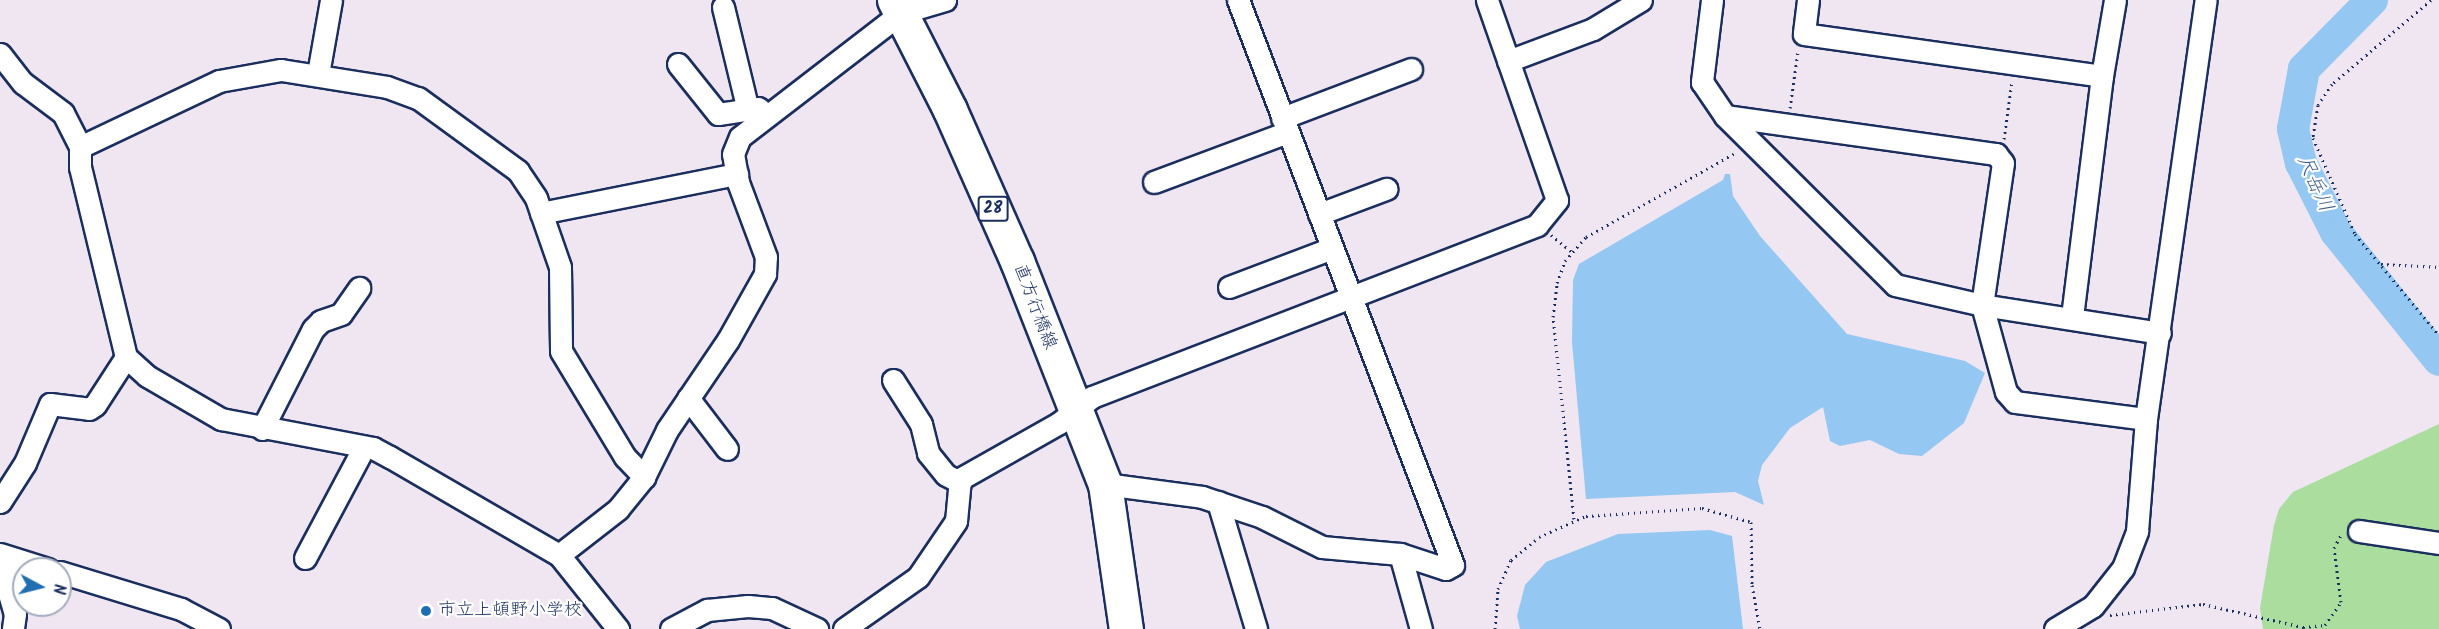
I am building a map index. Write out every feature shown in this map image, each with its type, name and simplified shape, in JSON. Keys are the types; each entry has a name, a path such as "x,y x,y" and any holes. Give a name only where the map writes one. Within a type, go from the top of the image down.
{"main road":[{"name":"直方行橋線","path":"897,7 1017,261 1105,484 1126,629"}],"street":[{"path":"318,74 331,0"},
{"path":"558,555 618,509 644,477 688,398 765,274 766,257 737,174 733,154 740,137 757,112 897,7 945,0"},
{"path":"1105,484 1218,502 1322,547 1401,554 1446,569 1453,565 1238,0"},
{"path":"844,629 918,577 956,521 960,482 979,465 1059,423 1092,398 1537,225 1557,200 1487,0"},
{"path":"1508,61 1593,28 1641,0"},
{"path":"1712,0 1702,82 1725,116 1895,285 1982,305 2160,333"},
{"path":"1808,0 1804,34 2102,76"},
{"path":"2072,318 2102,76 2115,0"},
{"path":"2055,629 2093,606 2123,568 2137,531 2146,419 2160,333 2204,0"},
{"path":"723,7 757,112"},
{"path":"0,54 22,83 63,113 80,147 80,167 126,357 200,409 262,429 364,447 390,457 558,555 618,629"},
{"path":"678,64 718,114 757,112"},
{"path":"1154,182 1411,69"},
{"path":"80,147 219,81 281,70 318,74 387,87 418,98 518,171 541,213 560,267 561,351 625,457 644,477"},
{"path":"1725,116 1996,154 2003,163 1982,305 2006,392 2015,402 2146,419"},
{"path":"541,213 737,174"},
{"path":"1319,214 1386,189"},
{"path":"1229,287 1332,248"},
{"path":"262,429 313,329 321,321 341,314 359,288"},
{"path":"0,502 25,463 50,404 89,409 95,405 126,357"},
{"path":"893,380 921,424 928,453 946,475 960,482"},
{"path":"688,398 727,450"},
{"path":"305,558 364,447"},
{"path":"1218,502 1256,629"},
{"path":"2360,531 2439,543"},
{"path":"1401,554 1421,629"},
{"path":"4,556 6,583 15,614 13,629"},
{"path":"72,576 181,609 219,629"},
{"path":"671,629 707,610 748,606 772,608 817,629"}],"path":[{"path":"2431,0 2348,68 2318,105 2313,138 2320,160 2355,234 2439,335"},
{"path":"1788,124 1804,34"},
{"path":"1996,154 2002,148 2015,64"},
{"path":"1574,519 1553,317 1557,283 1571,251 1586,237 1732,156 1749,139"},
{"path":"1537,225 1571,251"},
{"path":"2380,264 2439,267"},
{"path":"1495,629 1498,589 1511,560 1539,537 1574,519 1702,508 1751,522 1752,585 1760,629"},
{"path":"2081,613 2095,617 2204,604 2303,627 2325,625 2341,602 2337,538 2348,530 2360,531"}],"green space":[{"path":"2439,424 2439,629 2263,629 2260,608 2274,525 2279,509 2293,492"}],"water":[{"path":"1725,174 1730,174 1733,196 1760,236 1847,334 1965,361 1985,373 1964,423 1922,456 1899,454 1870,440 1840,446 1830,441 1823,407 1790,428 1762,465 1758,481 1764,505 1735,492 1586,499 1572,342 1573,280 1579,264 1723,180"},
{"path":"1710,530 1732,536 1743,629 1520,629 1517,616 1525,585 1546,562 1618,534"}],"waterway":[{"name":"尺岳川","path":"2372,0 2304,69 2293,129 2301,163 2336,232 2439,360"}],"place":[{"name":"市立上頓野小学校","path":"426,611"}]}
